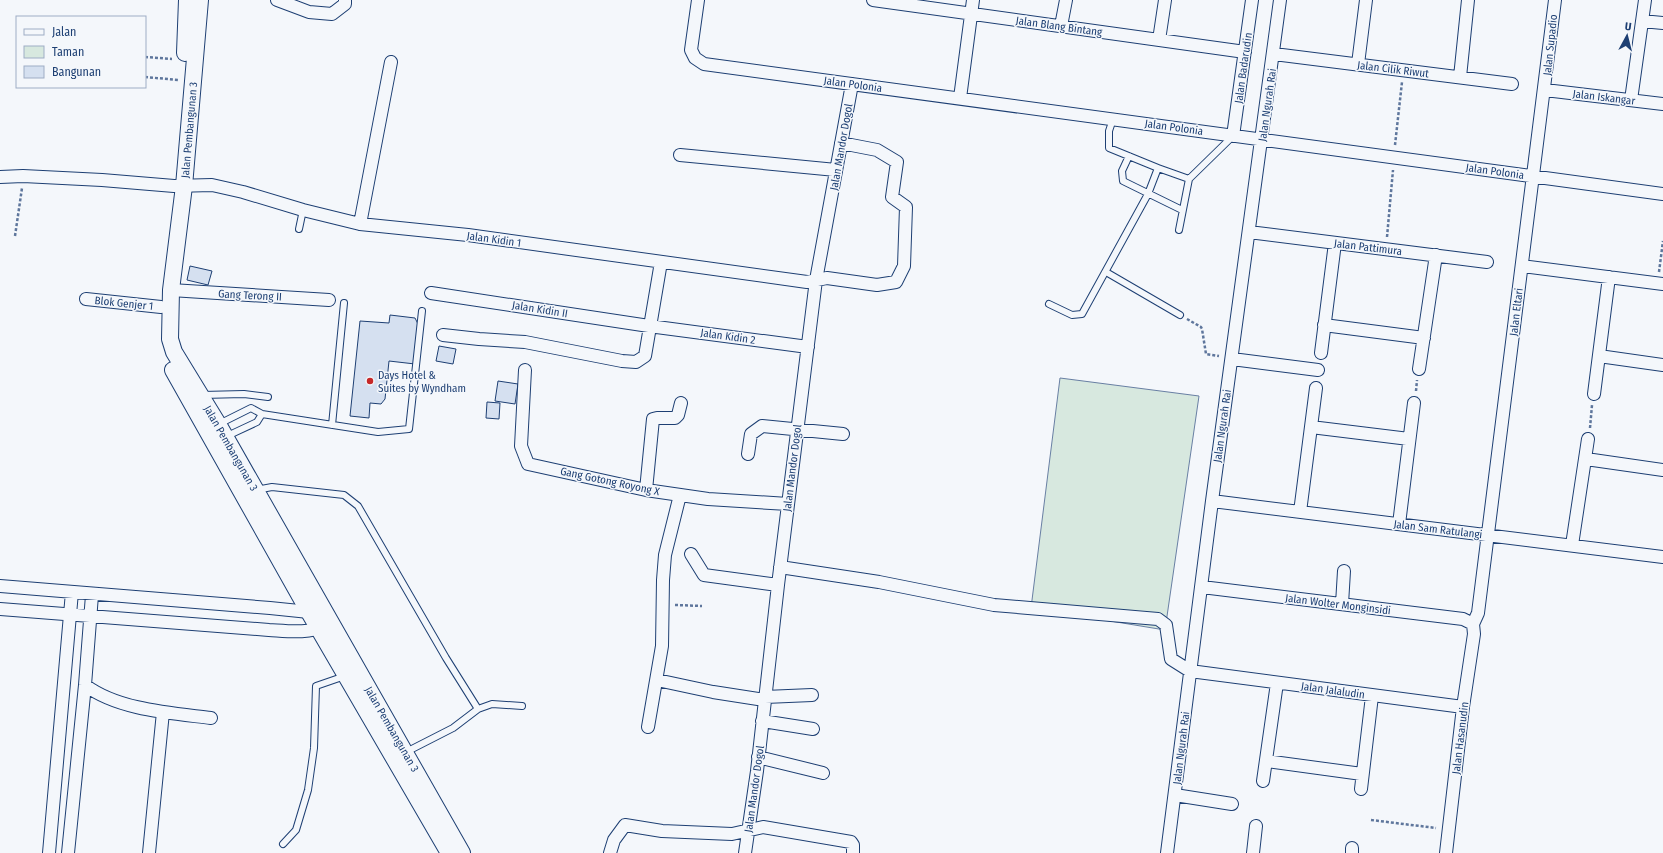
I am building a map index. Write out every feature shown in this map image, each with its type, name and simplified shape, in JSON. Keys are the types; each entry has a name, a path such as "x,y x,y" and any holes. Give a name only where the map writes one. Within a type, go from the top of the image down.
{"street":[{"name":"Jalan Pembangunan 3","path":"187,0 179,186 171,290 170,339 174,352 200,395 216,434 309,610 325,626 379,718 449,853"},
{"name":"Jalan Pembangunan 3","path":"200,0 179,186 161,307 160,340 168,361 255,490 309,610"},
{"path":"277,0 309,12 332,14 345,4 345,0"},
{"name":"Jalan Polonia","path":"698,0 691,50 695,58 704,64 1663,194"},
{"path":"960,98 973,0"},
{"path":"1062,26 1066,0"},
{"path":"1159,40 1165,0"},
{"name":"Jalan Badarudin","path":"1234,136 1252,0"},
{"name":"Jalan Ngurah Rai","path":"1167,853 1212,501 1274,54 1280,0"},
{"path":"1358,64 1366,0"},
{"path":"1460,77 1468,0"},
{"name":"Jalan Supadio","path":"1545,90 1555,0"},
{"path":"1631,100 1644,0"},
{"name":"Jalan Blang Bintang","path":"881,1 1245,52"},
{"path":"1642,21 1663,23"},
{"name":"Jalan Cilik Riwut","path":"1274,54 1512,84"},
{"path":"360,224 391,62"},
{"name":"Jalan Mandor Dogol","path":"745,853 816,280 852,84"},
{"name":"Jalan Iskangar","path":"1545,90 1663,104"},
{"name":"Jalan Eltari","path":"1473,624 1478,613 1545,90"},
{"name":"Jalan Kidin 1","path":"0,177 23,176 179,186 212,185 360,224 468,235 807,282 827,278 876,285 896,282 904,266 906,207 892,197 896,162 877,150 841,143"},
{"path":"680,154 836,170"},
{"name":"Jalan Pattimura","path":"1249,232 1487,262"},
{"path":"1321,352 1335,243"},
{"path":"1419,369 1436,255"},
{"path":"443,335 525,342 622,362 636,362 644,356 661,262"},
{"path":"1522,266 1660,284"},
{"path":"1594,394 1609,277"},
{"name":"Gang Terong II","path":"171,290 329,300"},
{"name":"Jalan Kidin II","path":"431,293 649,326"},
{"name":"Blok Genjer 1","path":"86,300 161,307"},
{"path":"1324,325 1424,338"},
{"name":"Jalan Kidin 2","path":"649,326 808,347"},
{"path":"1599,356 1663,365"},
{"path":"1232,359 1318,370"},
{"name":"Gang Gotong Royong X","path":"525,370 521,446 528,464 646,490 708,499 788,504"},
{"path":"1300,512 1316,388"},
{"path":"646,490 653,419 675,418 678,415 681,403"},
{"path":"1399,524 1414,403"},
{"path":"748,454 751,434 762,426 843,434"},
{"path":"1311,427 1409,439"},
{"path":"1572,545 1588,439"},
{"path":"1586,459 1663,470"},
{"path":"648,727 662,646 665,555 680,495"},
{"name":"Jalan Sam Ratulangi","path":"1212,501 1663,557"},
{"path":"691,554 704,575 778,585"},
{"path":"780,568 879,582 994,605 1158,619 1166,625 1171,659 1190,671"},
{"path":"1342,604 1344,571"},
{"path":"0,586 309,610 295,631"},
{"name":"Jalan Wolter Monginsidi","path":"1202,587 1463,619 1473,624"},
{"path":"49,853 72,592"},
{"path":"68,853 85,685 92,594"},
{"path":"0,609 69,616 295,631 325,626"},
{"name":"Jalan Hasanudin","path":"1446,853 1463,707 1474,634 1473,624"},
{"name":"Jalan Pembangunan 3","path":"325,626 346,676 406,752 462,853"},
{"name":"Jalan Jalaludin","path":"1190,671 1463,707"},
{"path":"657,680 713,692 758,699 765,697 812,695"},
{"path":"1262,781 1277,683"},
{"path":"85,685 93,692 125,704 163,712 211,718"},
{"path":"1361,789 1372,696"},
{"path":"149,853 163,712"},
{"path":"762,721 813,729"},
{"path":"758,757 823,773"},
{"path":"1266,761 1362,774"},
{"path":"1175,796 1232,804"},
{"path":"610,853 614,840 625,825 662,831 732,834 749,829 764,827 852,848"},
{"path":"1253,853 1256,826"}],"lane":[{"path":"1113,119 1109,131 1109,148 1188,179"},
{"path":"1179,230 1188,179 1234,136"},
{"path":"1129,156 1122,171 1123,181 1182,210"},
{"path":"1049,304 1072,316 1082,314 1148,194 1158,168"},
{"path":"299,229 303,210"},
{"path":"1106,272 1180,315"},
{"path":"332,425 344,303"},
{"path":"216,434 251,408 262,414 378,432 409,429 422,311"},
{"path":"200,395 244,394 268,397"},
{"path":"216,434 257,422 262,414"},
{"path":"255,490 272,487 344,495 358,506 446,658 478,709"},
{"path":"282,844 296,830 308,790 314,748 316,686 346,676"},
{"path":"406,752 453,728 478,709 492,704 522,706"}],"path":[{"path":"146,57 185,60"},
{"path":"146,77 184,80"},
{"path":"15,236 23,176"},
{"path":"1660,284 1663,241"},
{"path":"1180,315 1200,327 1205,352 1208,355 1219,356"},
{"path":"1414,403 1419,369"},
{"path":"1588,439 1594,394"},
{"path":"663,605 702,606"},
{"path":"1371,820 1449,829"}],"green space":[{"path":"1060,378 1199,396 1165,630 1031,608"}],"building":[{"path":"190,266 212,271 208,285 187,280"},
{"name":"Days Hotel & Suites by Wyndham","path":"390,315 415,318 419,326 415,364 389,361 385,399 381,404 370,403 369,418 350,416 360,321 389,323"},
{"path":"439,346 456,349 453,364 436,361"},
{"path":"498,381 518,384 515,404 495,401"},
{"path":"487,402 500,403 499,419 486,418"}],"place":[{"name":"Days Hotel & Suites by Wyndham","path":"370,381"}]}
